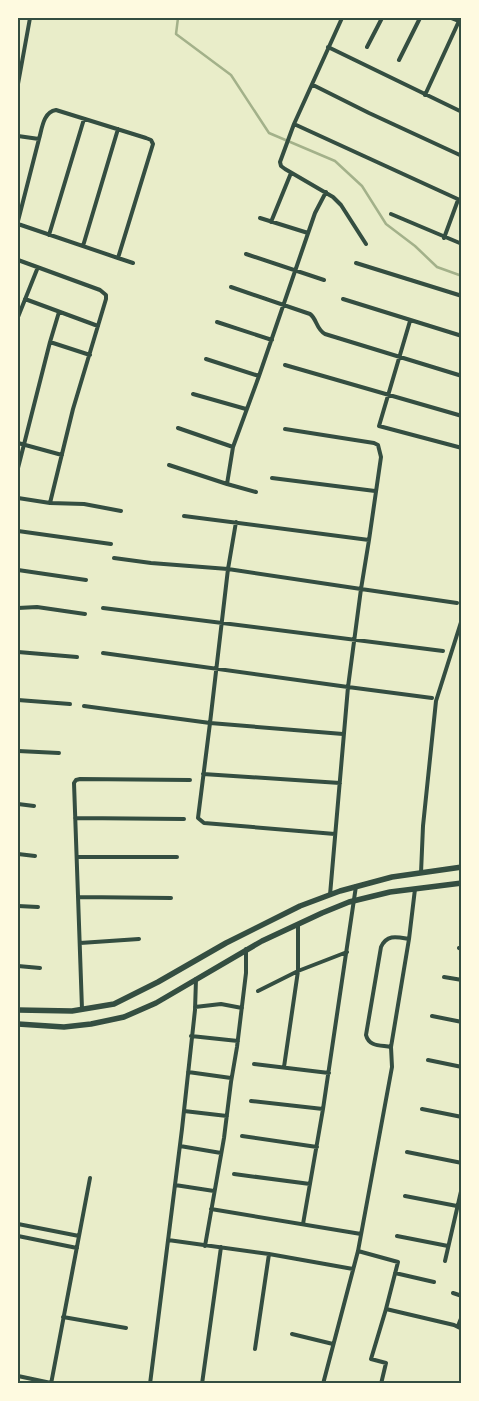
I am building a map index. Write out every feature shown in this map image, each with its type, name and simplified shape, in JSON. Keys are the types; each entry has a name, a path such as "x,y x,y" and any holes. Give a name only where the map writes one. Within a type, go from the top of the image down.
{"main road":[{"path":"18,1010 64,1011 114,1004 158,982 226,943 300,906 356,886 392,877 462,867"},
{"path":"18,1024 64,1027 124,1017 156,1003 246,950 298,924 354,901 390,892 462,883"}],"street":[{"path":"18,84 30,18"},
{"path":"342,18 294,124 280,162 281,166 326,192 341,205 366,244"},
{"path":"367,47 382,18"},
{"path":"399,60 420,18"},
{"path":"425,95 460,21 452,18"},
{"path":"328,47 462,112"},
{"path":"313,85 369,114 462,156"},
{"path":"118,258 154,144 151,140 118,129 56,110 50,111 47,114 39,139 18,222 49,235 83,246 118,258 133,263"},
{"path":"49,235 84,119"},
{"path":"294,124 326,137 460,201 444,238"},
{"path":"83,246 118,129"},
{"path":"18,136 39,139"},
{"path":"271,222 291,173"},
{"path":"227,484 233,447 315,213 326,192"},
{"path":"391,214 462,244"},
{"path":"260,218 308,233"},
{"path":"246,254 296,269 324,280"},
{"path":"18,260 103,292 106,299 73,409 50,503"},
{"path":"356,263 462,296"},
{"path":"18,317 38,267"},
{"path":"231,287 310,314 313,316 320,332 325,334 462,376"},
{"path":"25,299 98,326"},
{"path":"343,299 462,336"},
{"path":"18,468 59,312"},
{"path":"410,321 379,424 380,427 462,448"},
{"path":"217,322 272,340"},
{"path":"50,342 90,355"},
{"path":"206,359 259,376"},
{"path":"285,365 462,416"},
{"path":"193,394 246,409"},
{"path":"178,428 233,447"},
{"path":"285,429 374,443 378,445 381,457 353,638 330,895"},
{"path":"18,443 62,455"},
{"path":"168,465 256,492"},
{"path":"272,478 375,492"},
{"path":"18,498 50,503 84,504 121,511"},
{"path":"184,516 369,540"},
{"path":"236,522 221,622 198,818 201,822 335,834"},
{"path":"18,531 111,544"},
{"path":"114,558 228,569 457,603"},
{"path":"18,570 86,580"},
{"path":"18,608 36,607 85,614"},
{"path":"103,608 353,638 443,651"},
{"path":"421,873 423,826 434,711 462,619"},
{"path":"18,652 77,657"},
{"path":"103,653 216,670 432,698"},
{"path":"18,700 70,704"},
{"path":"84,706 210,723 343,734"},
{"path":"18,751 59,753"},
{"path":"203,774 340,783"},
{"path":"82,1009 74,787 76,780 190,780"},
{"path":"18,804 34,806"},
{"path":"75,818 184,819"},
{"path":"18,854 35,856"},
{"path":"78,857 177,857"},
{"path":"304,1224 348,952 356,886"},
{"path":"323,1384 358,1251 392,1067 391,1047 409,939 415,889"},
{"path":"78,897 170,898"},
{"path":"18,906 38,907"},
{"path":"284,1067 298,971 298,924"},
{"path":"391,1047 372,1044 366,1035 383,941 392,937 409,939"},
{"path":"80,943 139,939"},
{"path":"205,1246 238,1041 246,950"},
{"path":"258,991 298,971 348,952"},
{"path":"18,966 40,968"},
{"path":"444,977 462,980"},
{"path":"150,1384 184,1111 195,1007 196,978"},
{"path":"195,1007 221,1004 242,1008"},
{"path":"432,1016 462,1022"},
{"path":"192,1036 238,1041"},
{"path":"428,1060 462,1066"},
{"path":"254,1064 329,1073"},
{"path":"188,1072 232,1078"},
{"path":"251,1101 323,1109"},
{"path":"422,1109 462,1117"},
{"path":"184,1111 227,1116"},
{"path":"242,1136 317,1147"},
{"path":"180,1146 221,1153"},
{"path":"407,1152 462,1163"},
{"path":"234,1174 310,1184"},
{"path":"18,1376 51,1383 90,1178"},
{"path":"175,1185 214,1191"},
{"path":"445,1261 462,1187"},
{"path":"405,1196 457,1206"},
{"path":"211,1209 361,1234"},
{"path":"18,1224 79,1236"},
{"path":"18,1236 77,1248"},
{"path":"398,1236 448,1246"},
{"path":"168,1240 269,1254 353,1269"},
{"path":"202,1384 221,1247"},
{"path":"358,1251 398,1262 386,1309 370,1359 386,1363 381,1384"},
{"path":"255,1349 269,1254"},
{"path":"395,1273 434,1282"},
{"path":"453,1293 462,1296"},
{"path":"386,1309 460,1328 462,1316"},
{"path":"64,1317 126,1328"},
{"path":"292,1334 333,1344"}],"waterway":[{"path":"178,18 176,34 231,75 269,133 335,161 362,186 386,224 415,246 437,267 462,276"}]}
